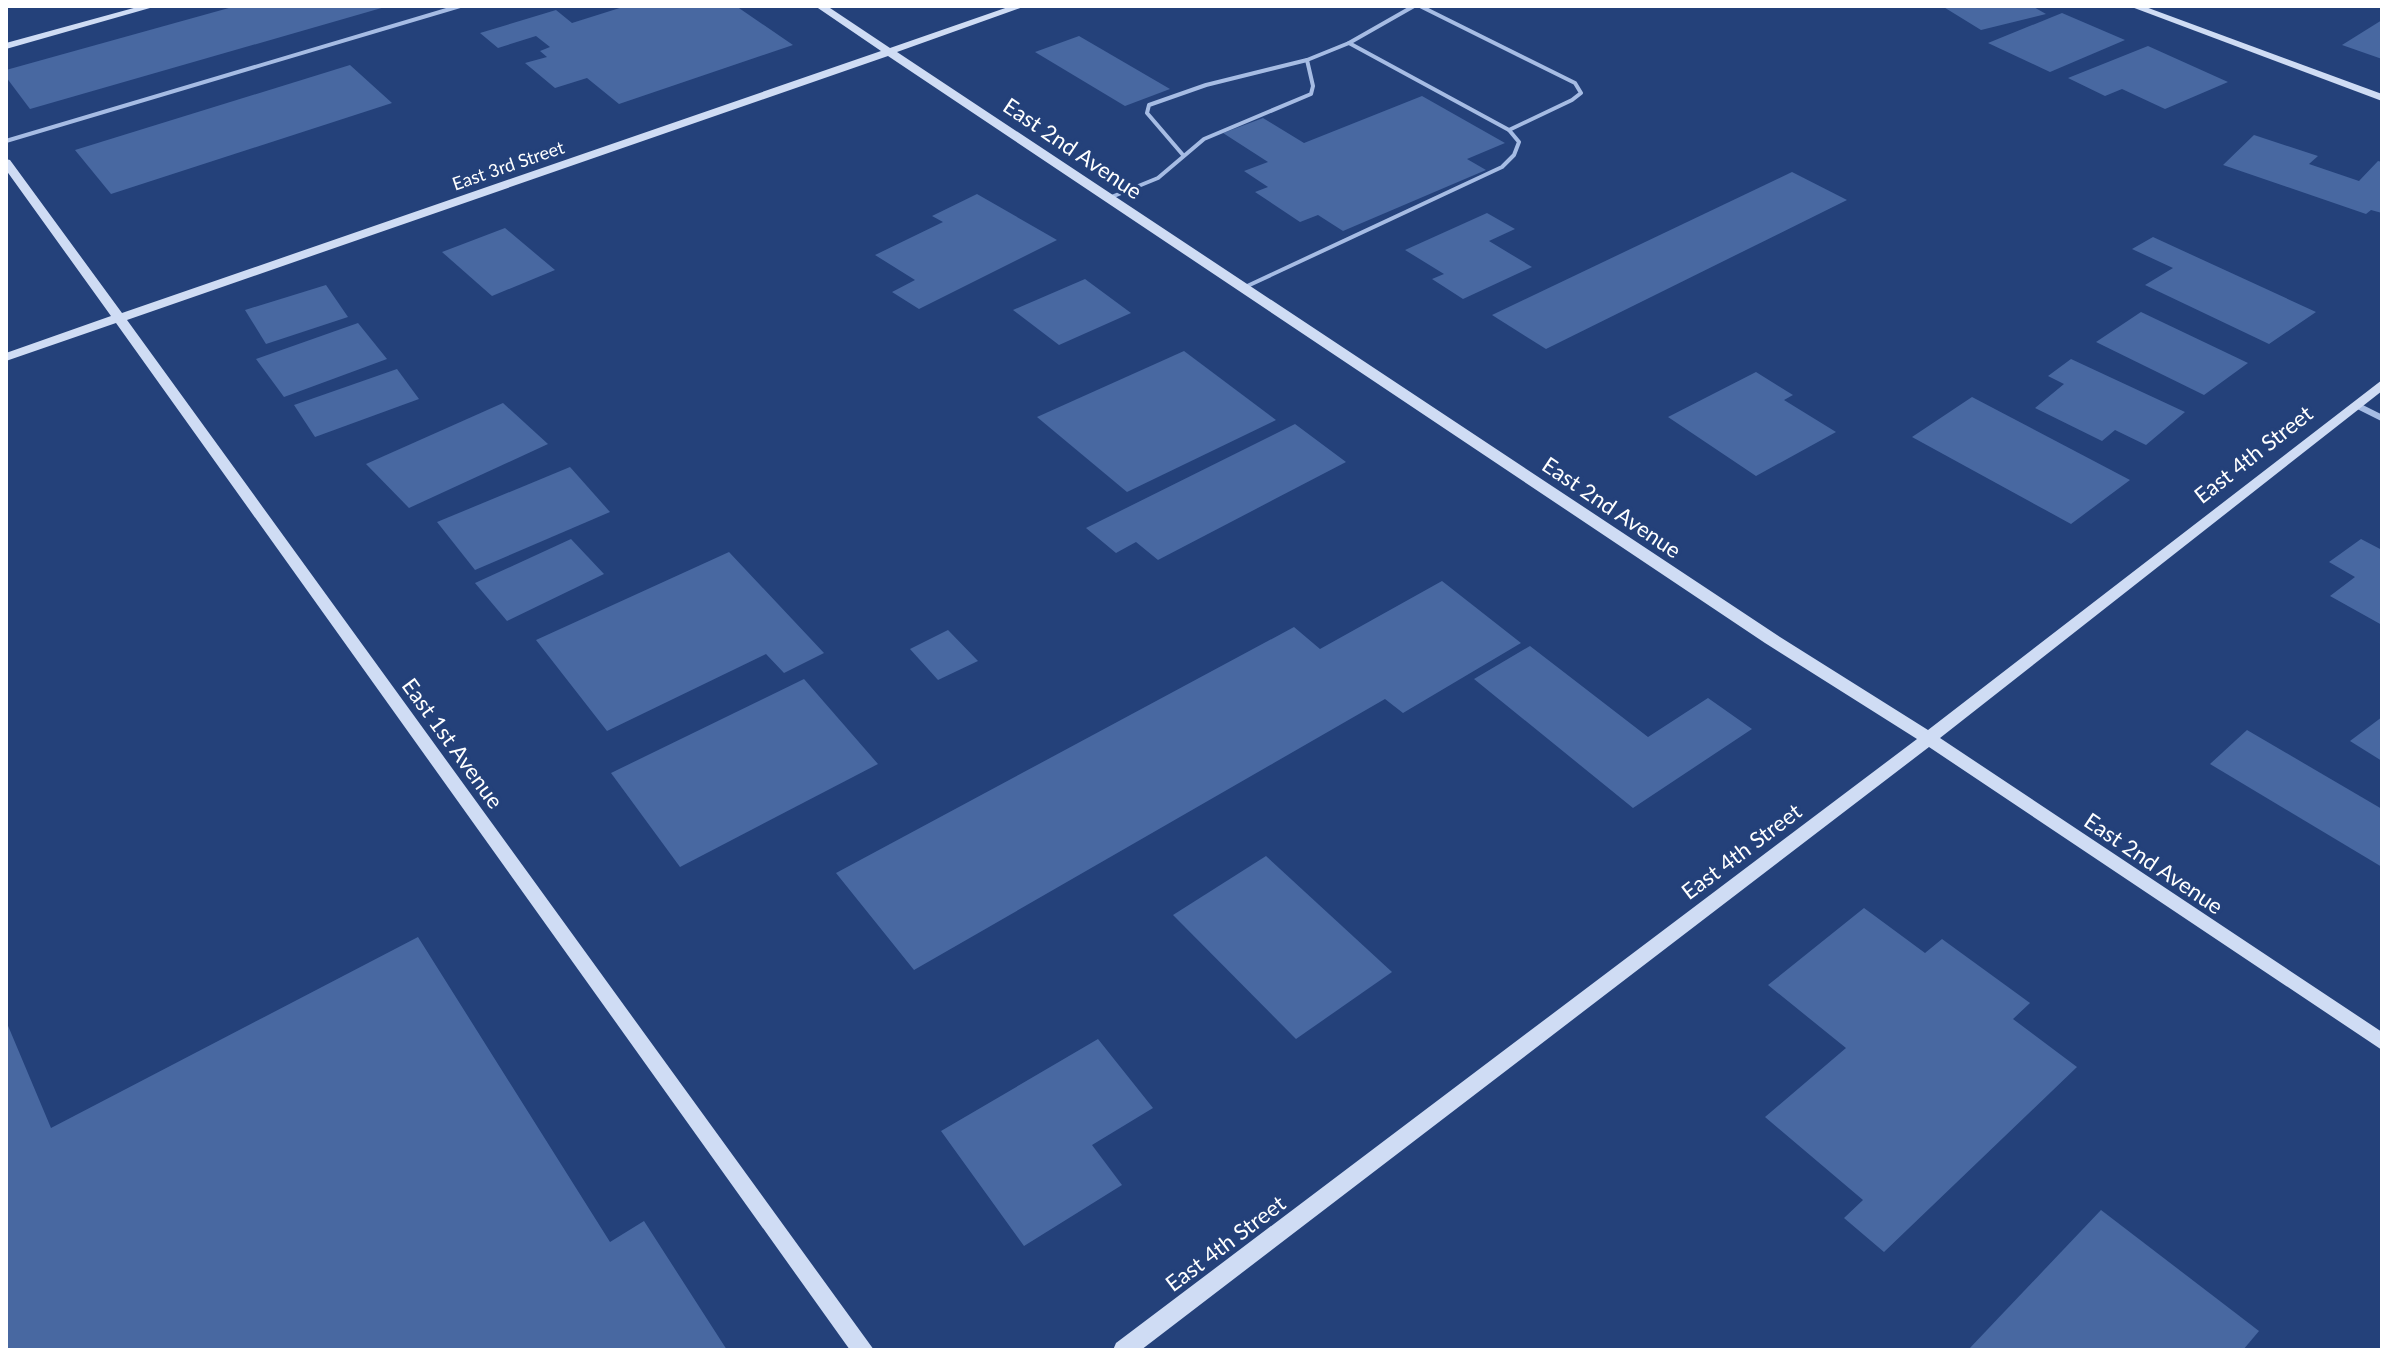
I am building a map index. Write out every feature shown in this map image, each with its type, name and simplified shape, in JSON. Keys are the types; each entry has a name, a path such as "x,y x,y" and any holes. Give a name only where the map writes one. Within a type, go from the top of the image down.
{"street":[{"path":"6,46 152,6"},
{"name":"East 2nd Avenue","path":"820,6 1771,639 1928,738 2382,1042"},
{"name":"East 3rd Street","path":"6,357 1021,6"},
{"path":"2134,6 2382,98"},
{"name":"East 1st Avenue","path":"6,162 863,1350"},
{"name":"East 4th Street","path":"1124,1350 1928,738 2382,384"}],"lane":[{"path":"6,141 460,6"},
{"path":"1183,155 1147,113 1149,105 1206,85 1307,60 1349,43 1417,6 1575,83 1581,93 1572,100 1509,130"},
{"path":"1243,288 1502,167 1514,155 1519,142 1509,130 1349,43"},
{"path":"1108,198 1158,178 1204,139 1311,94 1313,86 1307,60"},
{"path":"2355,405 2382,418"}],"building":[{"path":"236,6 385,7 30,109 6,77 6,70"},
{"path":"626,6 736,6 793,45 619,104 587,78 555,88 525,63 547,57 540,51 550,47 536,36 498,48 480,33 556,10 572,23"},
{"path":"1942,6 2032,6 2046,14 1981,30"},
{"path":"2062,13 2125,40 2050,72 1988,43"},
{"path":"2382,20 2382,59 2342,45"},
{"path":"1079,36 1170,89 1125,106 1035,52"},
{"path":"2148,46 2228,82 2165,109 2122,89 2105,96 2068,78"},
{"path":"350,65 392,103 111,194 75,150"},
{"path":"1422,96 1505,143 1467,159 1486,170 1343,231 1318,215 1300,222 1255,192 1268,187 1244,171 1268,162 1223,133 1263,118 1304,143"},
{"path":"2254,135 2318,156 2309,164 2359,181 2378,161 2382,162 2382,213 2371,210 2366,214 2223,165"},
{"path":"1792,172 1847,200 1546,349 1492,315"},
{"path":"977,194 1057,240 919,309 892,292 915,280 875,255 943,222 932,216"},
{"path":"1487,213 1515,229 1489,241 1532,267 1463,299 1432,279 1444,274 1405,250"},
{"path":"505,228 555,270 492,296 442,252"},
{"path":"2153,237 2316,312 2269,344 2145,285 2173,268 2132,249"},
{"path":"1085,279 1131,313 1059,345 1013,310"},
{"path":"326,285 348,317 266,344 245,310"},
{"path":"2141,312 2248,363 2204,395 2096,342"},
{"path":"358,323 387,359 284,397 256,359"},
{"path":"1184,351 1276,420 1127,492 1037,417"},
{"path":"2071,359 2185,412 2146,445 2115,430 2102,441 2035,408 2064,384 2048,376"},
{"path":"397,369 419,399 315,437 294,405"},
{"path":"1756,372 1793,395 1784,400 1836,432 1756,476 1668,417"},
{"path":"1972,397 2130,480 2071,524 1912,437"},
{"path":"503,403 548,444 409,508 366,464"},
{"path":"1295,424 1346,462 1158,560 1136,542 1116,553 1086,528"},
{"path":"570,467 610,512 475,570 437,522"},
{"path":"571,539 604,574 507,621 475,583"},
{"path":"2361,539 2382,550 2382,625 2330,596 2355,577 2329,562"},
{"path":"729,552 824,653 784,673 766,654 607,731 536,640"},
{"path":"1442,581 1521,643 1403,713 1385,699 914,970 836,873 1294,627 1320,649"},
{"path":"948,630 978,661 938,680 910,649"},
{"path":"1530,646 1648,737 1708,698 1752,729 1633,808 1474,679"},
{"path":"804,679 878,764 680,867 611,773"},
{"path":"2382,717 2382,761 2350,741"},
{"path":"2247,730 2382,809 2382,867 2210,764"},
{"path":"1266,856 1392,972 1296,1039 1173,915"},
{"path":"1864,908 1925,953 1942,939 2030,1003 2013,1019 2077,1067 1884,1252 1844,1218 1863,1200 1765,1117 1846,1048 1768,985"},
{"path":"418,937 610,1242 644,1221 727,1350 6,1350 6,1021 51,1128"},
{"path":"1098,1039 1153,1108 1092,1145 1122,1185 1024,1246 941,1131"},
{"path":"2101,1210 2259,1331 2243,1350 1968,1350"}]}
